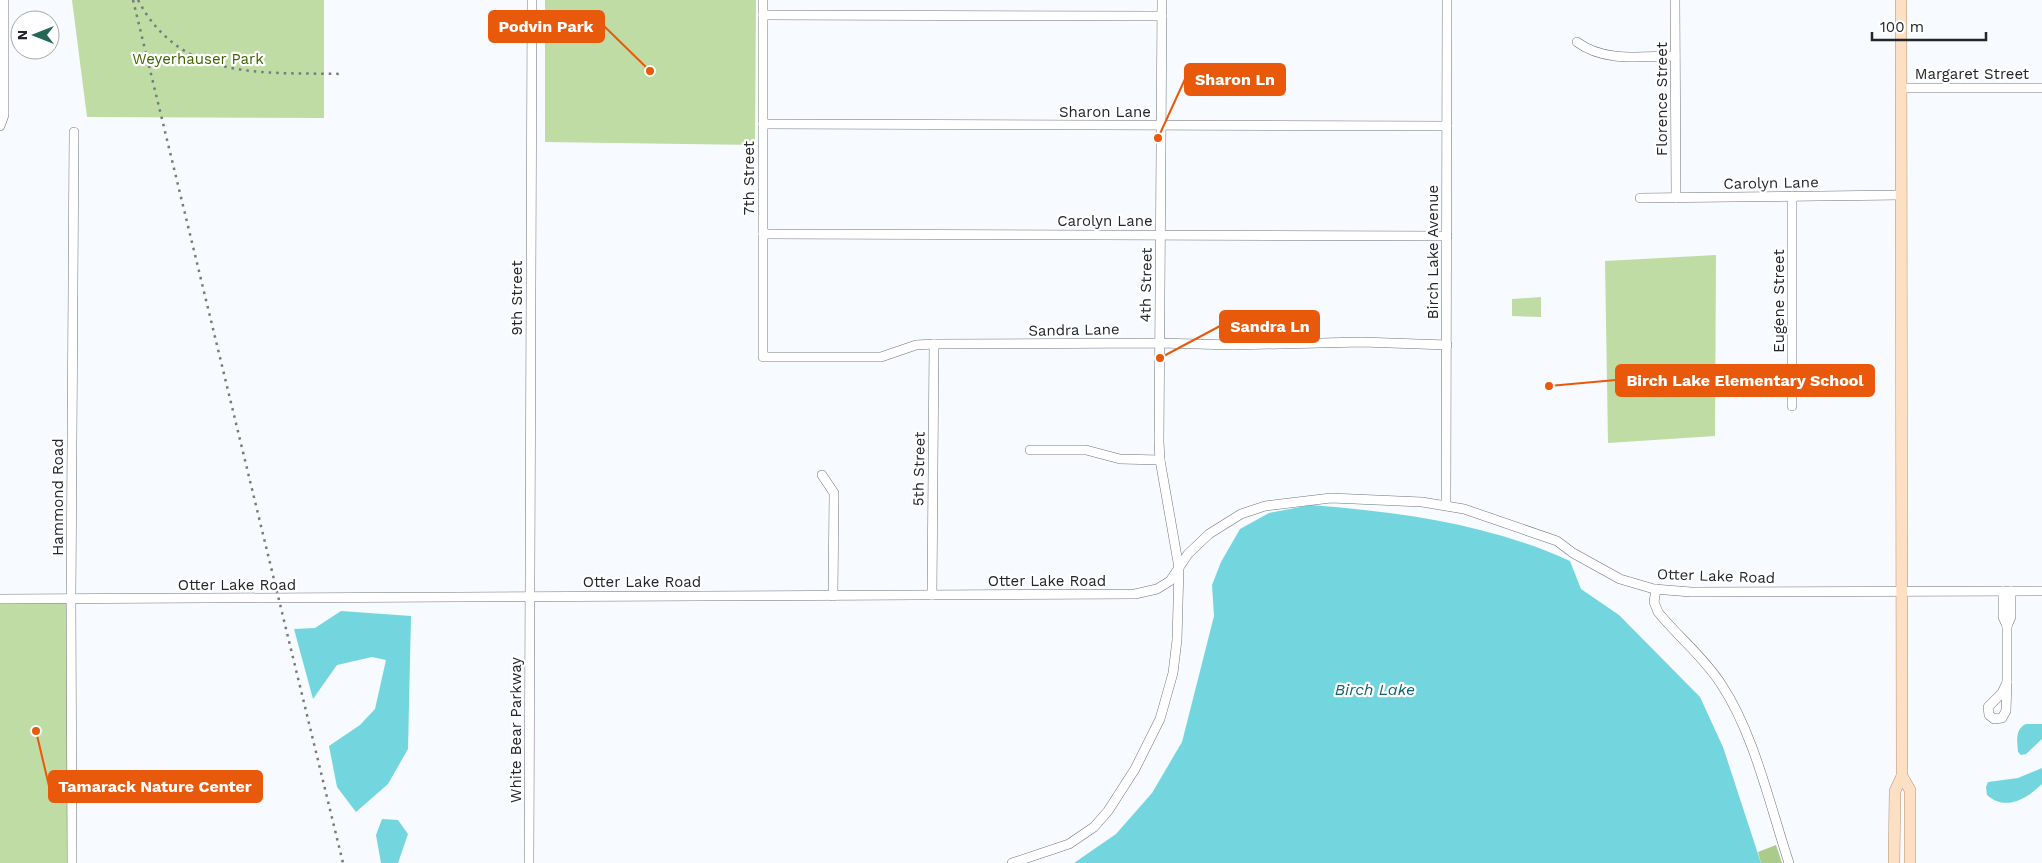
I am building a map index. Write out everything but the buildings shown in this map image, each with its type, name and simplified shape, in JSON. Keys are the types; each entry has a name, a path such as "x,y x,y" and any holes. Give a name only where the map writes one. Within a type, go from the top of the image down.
{"main road":[{"path":"1894,863 1895,790 1902,776 1902,0"},
{"path":"1902,776 1910,790 1910,863"}],"street":[{"path":"0,126 4,115 4,0"},
{"name":"9th Street","path":"530,597 532,0"},
{"name":"7th Street","path":"763,0 763,357"},
{"name":"4th Street","path":"1012,863 1069,844 1082,836 1104,816 1135,769 1160,719 1173,673 1177,640 1179,568 1160,460 1159,343 1162,0"},
{"name":"Birch Lake Avenue","path":"1446,505 1447,0"},
{"name":"Florence Street","path":"1675,0 1676,198"},
{"path":"763,15 1162,16"},
{"path":"1577,42 1592,52 1606,56 1675,56"},
{"name":"Margaret Street","path":"1902,88 2042,88"},
{"name":"Sharon Lane","path":"763,124 1447,126"},
{"name":"Hammond Road","path":"72,863 71,599 74,132"},
{"name":"Carolyn Lane","path":"1640,198 1902,195"},
{"name":"Eugene Street","path":"1792,196 1792,406"},
{"name":"Carolyn Lane","path":"763,234 1447,236"},
{"name":"Sandra Lane","path":"763,357 881,357 916,345 934,344 1159,343 1233,345 1362,342 1447,345"},
{"name":"5th Street","path":"932,595 934,344"},
{"path":"1030,450 1080,450 1120,459 1160,460"},
{"path":"822,474 834,493 833,596"},
{"name":"Otter Lake Road","path":"0,599 1135,594 1158,589 1170,581 1188,554 1209,534 1241,514 1265,506 1331,498 1404,500 1446,505 1487,516 1557,541 1572,553 1620,579 1656,589 1691,592 2042,591"},
{"path":"1656,589 1654,602 1658,612 1706,662 1724,687 1738,713 1789,863"},
{"path":"2007,592 2011,617 2007,626 2007,682"},
{"name":"White Bear Parkway","path":"529,863 530,597"}],"green space":[{"name":"Weyerhauser Park","path":"72,0 324,0 324,118 87,117"},
{"path":"545,0 756,0 755,145 545,142"},
{"path":"1716,255 1715,436 1608,443 1605,261"},
{"path":"1541,297 1541,317 1512,316 1512,299"},
{"path":"71,599 72,863 0,863 0,600"},
{"path":"1776,845 1782,863 1761,863 1758,852"}],"water":[{"name":"Birch Lake","path":"1311,505 1411,516 1444,522 1508,538 1570,561 1581,589 1619,615 1700,697 1723,747 1761,863 1074,863 1116,834 1152,793 1182,742 1214,616 1212,585 1221,562 1240,529 1269,513"},
{"path":"341,611 411,616 408,749 388,784 356,812 337,787 329,746 360,725 375,709 386,660 372,657 337,665 313,699 294,629 315,628"},
{"path":"2026,724 2042,724 2042,739 2026,754 2021,755 2018,752 2017,736 2022,726"},
{"path":"2042,768 2042,784 2023,798 2009,803 1994,800 1987,795 1986,787 1988,782 2018,778"},
{"path":"382,819 398,820 408,834 398,863 381,863 376,835"}],"railway":[{"path":"133,0 343,863"},
{"path":"138,0 156,27 177,46 201,59 227,67 255,71 342,74"}],"place":[{"name":"Podvin Park","path":"650,71"},
{"name":"Sharon Ln","path":"1158,138"},
{"name":"Sandra Ln","path":"1160,358"},
{"name":"Birch Lake Elementary School","path":"1549,386"},
{"name":"Tamarack Nature Center","path":"36,731"}]}
